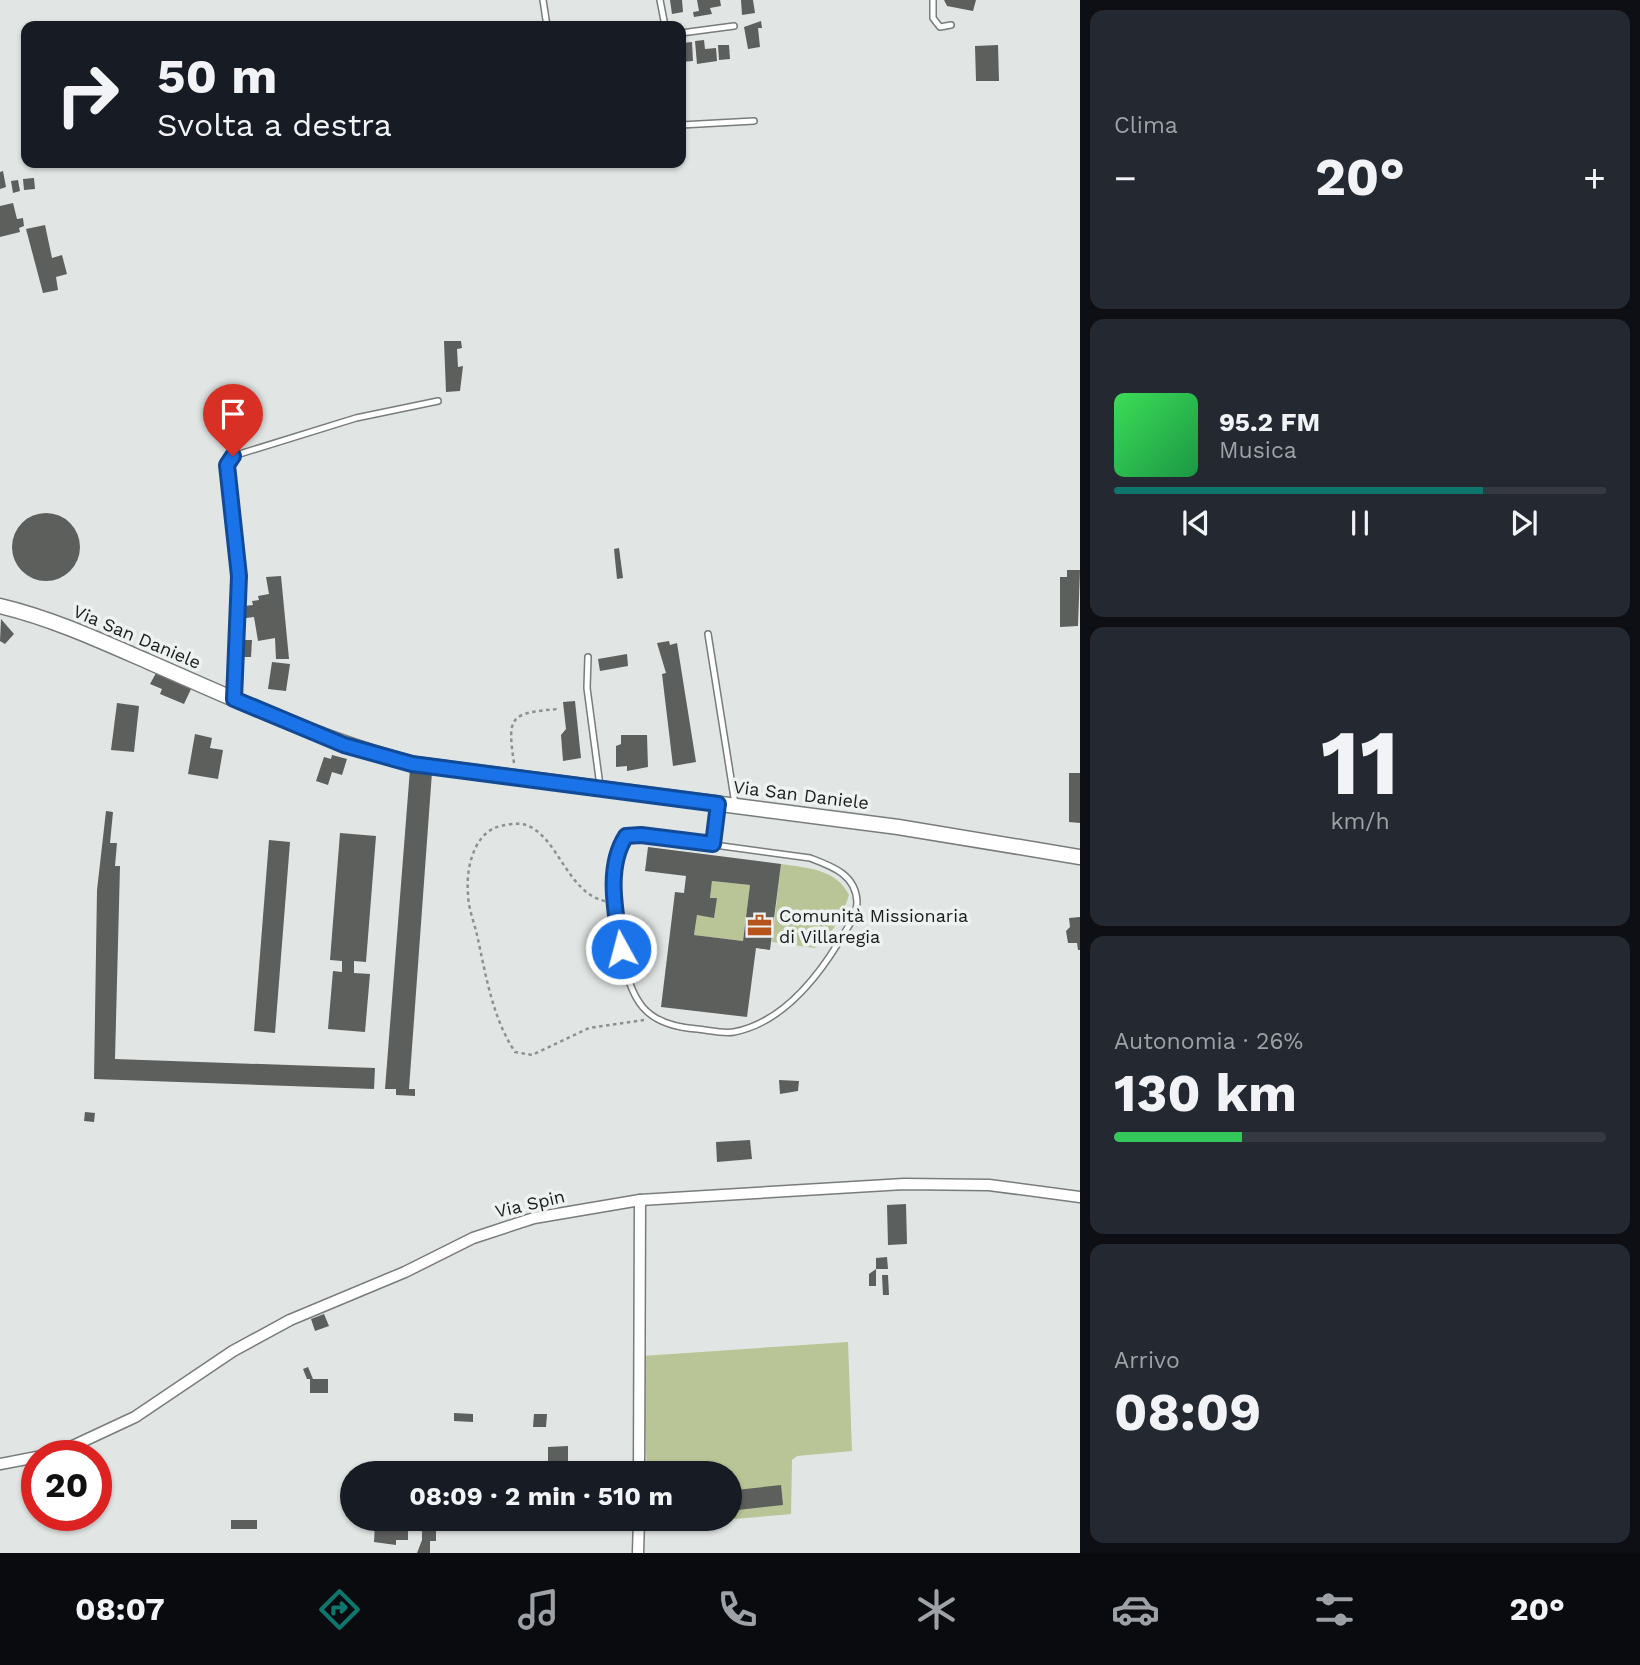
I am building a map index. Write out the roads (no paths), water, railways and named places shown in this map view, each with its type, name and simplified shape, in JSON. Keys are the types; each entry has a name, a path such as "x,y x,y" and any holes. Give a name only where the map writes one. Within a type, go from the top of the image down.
{"street":[{"name":"Via San Daniele","path":"0,606 24,612 108,644 234,699 372,753 412,764 898,827 1080,857"},
{"name":"Via Spin","path":"84,1440 135,1417 233,1351 290,1320 405,1272 473,1238 534,1218 640,1200 904,1184 989,1185 1080,1197"},
{"path":"639,1461 640,1200"},
{"name":"Via Spin","path":"0,1464 21,1460"},
{"path":"638,1553 639,1531"}],"lane":[{"path":"542,0 546,21"},
{"path":"660,0 664,21"},
{"path":"933,0 933,18 940,27 951,25"},
{"path":"686,32 734,26"},
{"path":"686,125 754,121"},
{"path":"234,699 239,576 227,465 233,456 356,418 438,401"},
{"path":"708,634 735,806"},
{"path":"588,657 587,688 600,789"},
{"path":"713,844 718,804"},
{"path":"641,835 713,844 810,858 844,872 857,903 849,927 802,993 770,1017 733,1032 671,1027 652,1018 631,987 621,949 615,903 615,874 620,846 626,836 641,835"}],"place":[{"name":"Comunità Missionaria di Villaregia","path":"759,926"}]}
